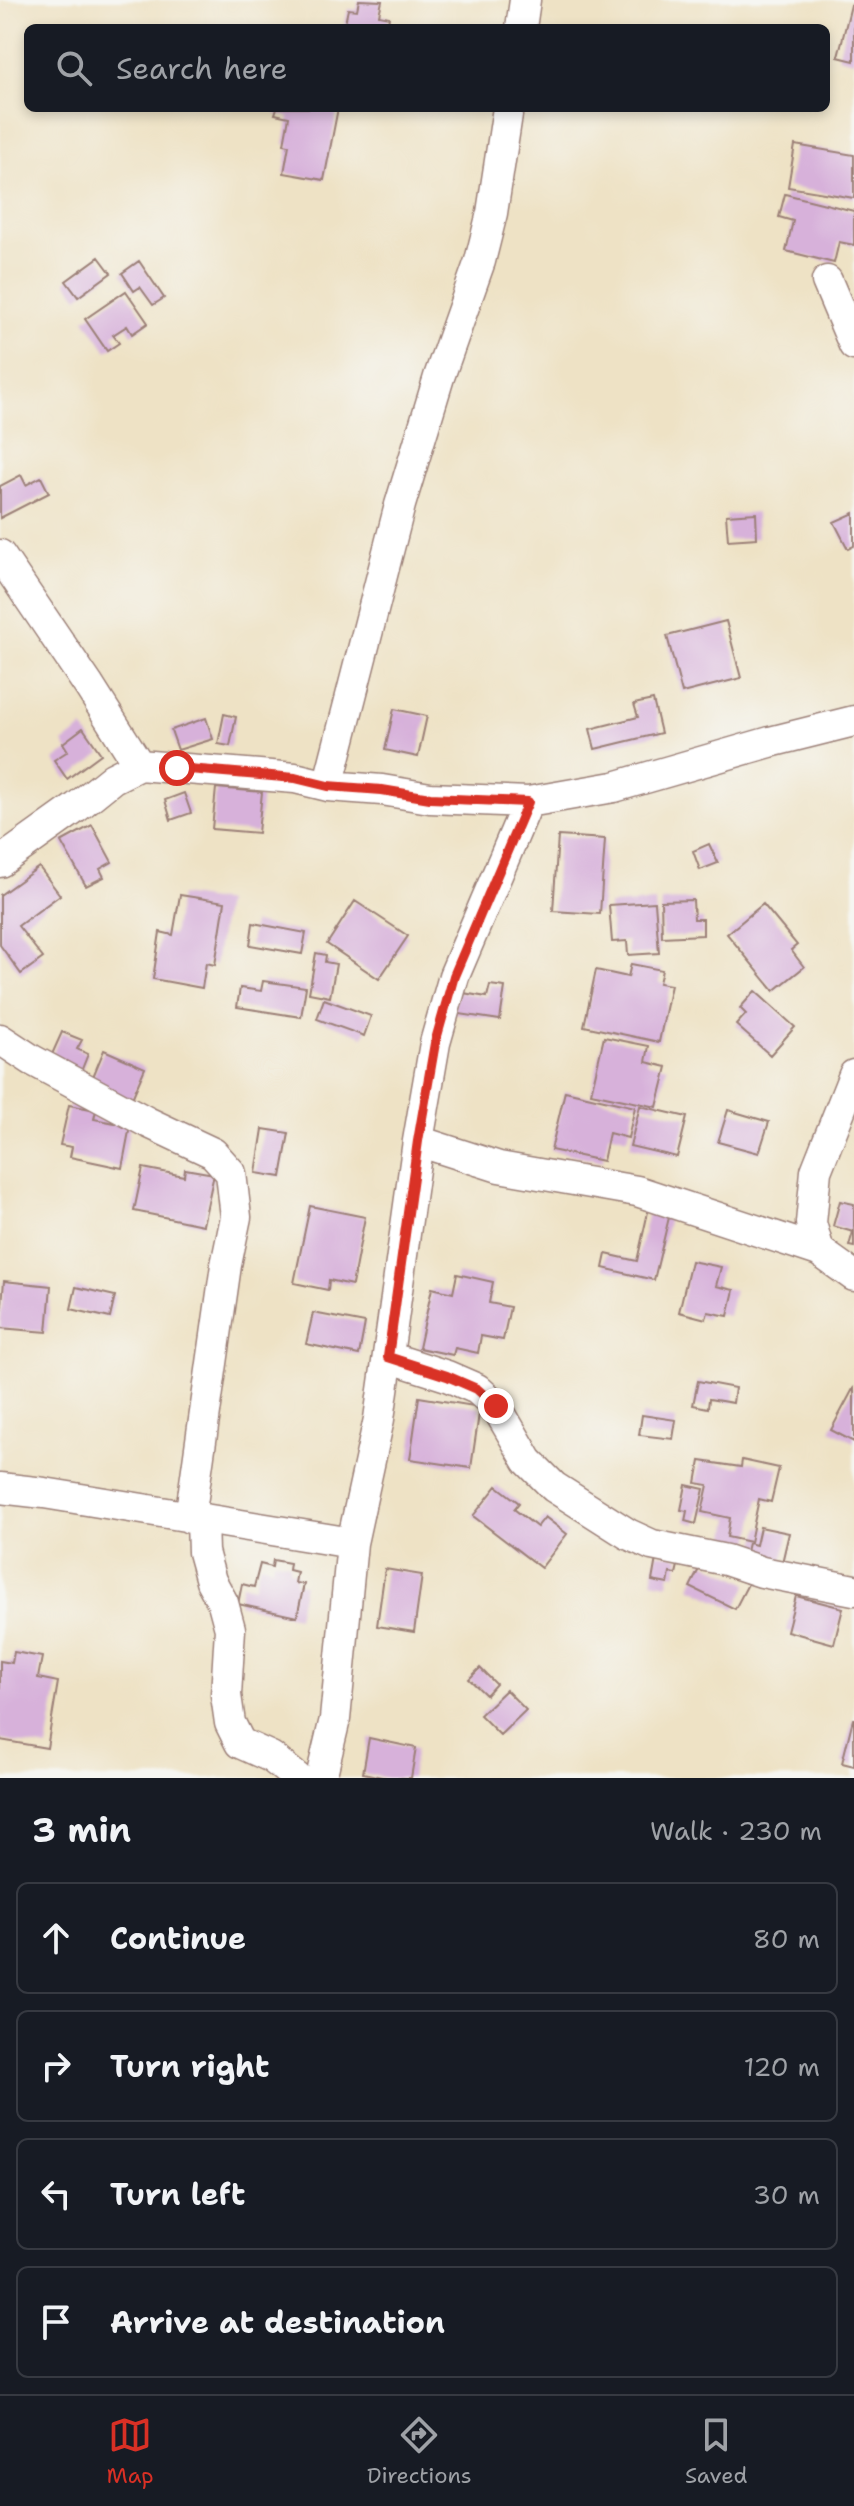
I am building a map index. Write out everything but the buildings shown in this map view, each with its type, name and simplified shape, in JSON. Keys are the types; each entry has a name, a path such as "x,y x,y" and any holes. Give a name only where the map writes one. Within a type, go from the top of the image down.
{"street":[{"path":"522,24 525,0"},
{"path":"328,786 400,505 435,390 480,261 492,213 507,112"},
{"path":"827,281 854,345"},
{"path":"0,555 139,765"},
{"path":"0,862 113,778 139,765 295,778 328,786 430,798 528,802 614,787 854,721"},
{"path":"321,1778 335,1719 352,1543 379,1419 435,1043 454,976 528,802"},
{"path":"0,1039 32,1060 147,1122 213,1153 231,1173 236,1217 226,1265 196,1519 211,1581 223,1603 230,1629 226,1695 230,1723 240,1743 271,1757 297,1778"},
{"path":"819,1251 811,1223 816,1171 854,1075"},
{"path":"418,1141 499,1167 637,1191 819,1251 854,1276"},
{"path":"388,1357 477,1389 496,1406 528,1461 554,1487 628,1534 652,1545 726,1560 762,1572 854,1590"},
{"path":"0,1488 352,1543"}],"route":[{"path":"177,768 295,778 328,786 430,798 528,802 469,937 435,1043 388,1357 477,1389 496,1406"}]}
